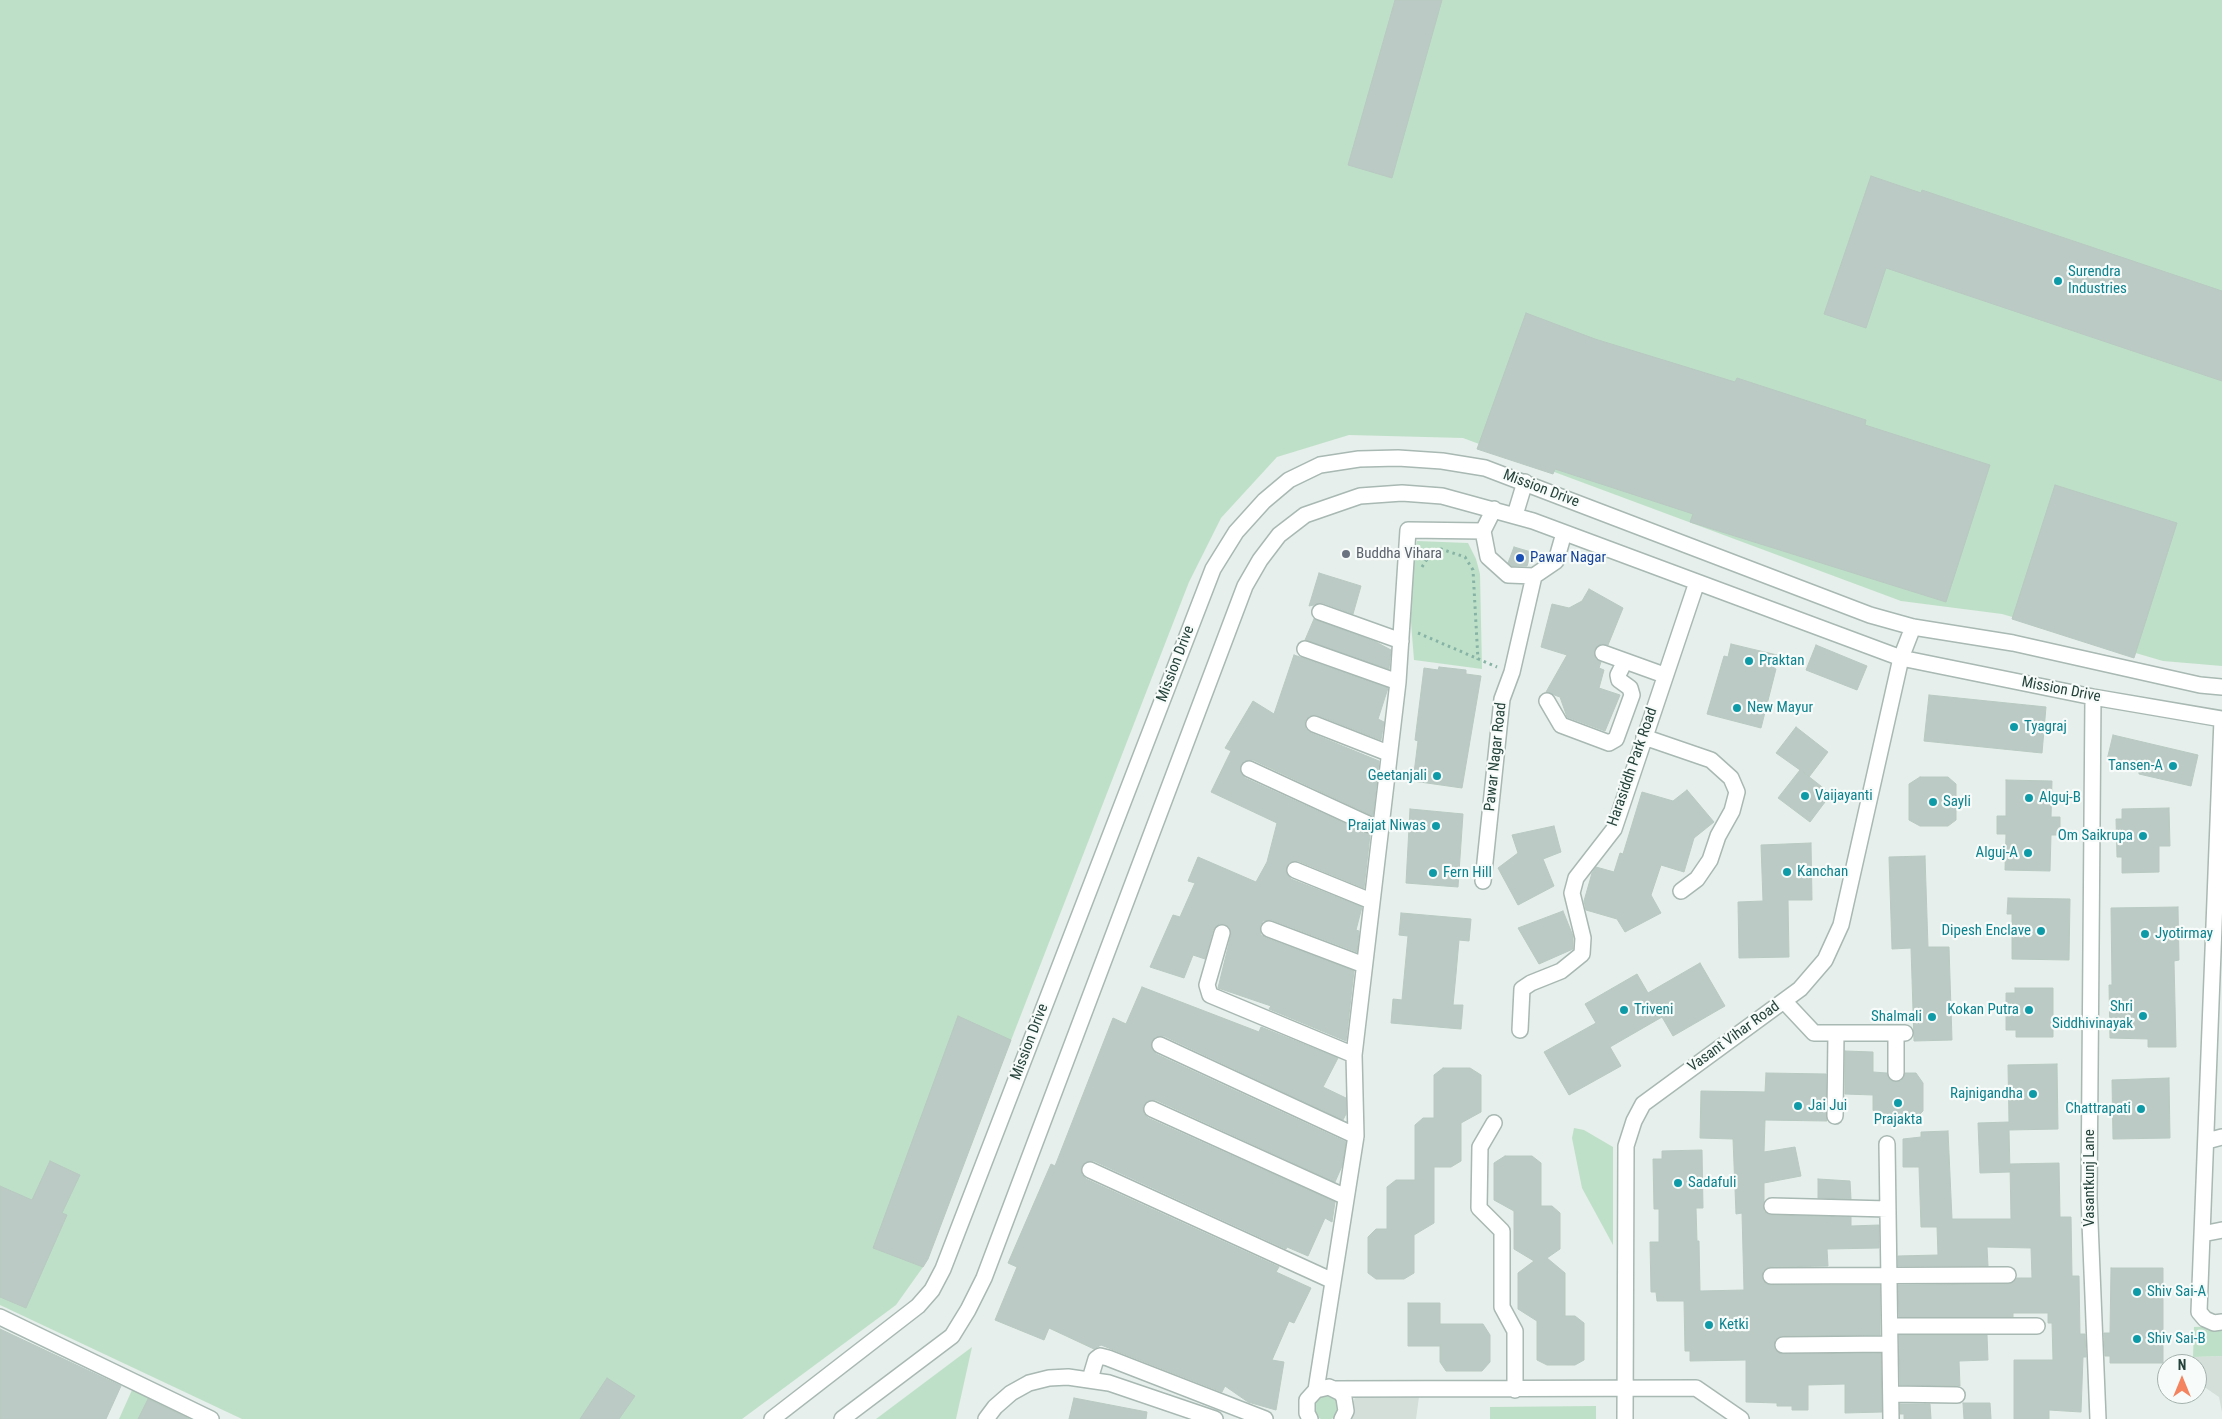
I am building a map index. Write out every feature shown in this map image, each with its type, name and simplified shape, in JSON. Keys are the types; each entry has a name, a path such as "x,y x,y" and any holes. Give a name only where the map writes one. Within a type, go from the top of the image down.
{"street":[{"name":"Mission Drive","path":"772,1419 918,1306 932,1290 946,1260 1213,568 1236,532 1264,501 1289,480 1320,465 1360,459 1398,458 1442,461 1485,468 1870,615 1913,627 2014,643 2200,685 2222,687"},
{"path":"1514,515 1525,482"},
{"name":"Mission Drive","path":"842,1419 952,1336 976,1294 1245,586 1260,560 1279,535 1305,515 1360,496 1402,493 1442,496 1514,515 1902,658 2093,697 2222,719"},
{"path":"1494,509 1483,531 1488,557 1508,574 1534,576 1556,561 1564,533"},
{"path":"1316,1390 1356,1136 1354,1055 1379,828 1398,682 1408,530 1483,531"},
{"name":"Pawar Nagar Road","path":"1483,881 1502,699 1512,672 1534,576"},
{"name":"Harasiddh Park Road","path":"1520,1030 1522,989 1531,983 1561,971 1582,954 1583,938 1572,893 1576,878 1614,829 1697,582"},
{"path":"1320,612 1401,635"},
{"path":"1902,658 1913,627"},
{"path":"1305,649 1398,682"},
{"path":"1603,653 1664,676"},
{"name":"Vasant Vihar Road","path":"1625,1419 1626,1146 1634,1121 1644,1104 1800,989 1825,960 1841,925 1902,658"},
{"path":"1547,701 1561,726 1609,743 1616,739 1632,695 1630,688 1619,680 1618,675 1624,661"},
{"name":"Vasantkunj Lane","path":"2093,697 2089,1198 2098,1419"},
{"path":"2222,719 2218,954 2199,1312 2205,1319 2214,1323 2222,1322"},
{"path":"1314,724 1388,754"},
{"path":"1644,737 1710,760 1732,778 1736,792 1732,811 1718,836 1710,860 1697,879 1681,891"},
{"path":"1249,769 1379,828"},
{"path":"1295,870 1371,901"},
{"path":"1269,930 1364,965"},
{"path":"1222,933 1207,985 1210,995 1354,1055"},
{"path":"1784,1001 1814,1032 1900,1033 1896,1073"},
{"path":"1835,1116 1836,1033"},
{"path":"1160,1045 1356,1136"},
{"path":"1152,1109 1346,1197"},
{"path":"1494,1123 1480,1148 1479,1208 1502,1231 1502,1307 1515,1331 1515,1390"},
{"path":"2207,1141 2222,1136"},
{"path":"1887,1144 1891,1419"},
{"path":"1090,1170 1333,1281"},
{"path":"1772,1206 1888,1209"},
{"path":"2202,1234 2222,1230"},
{"path":"1771,1276 2008,1275"},
{"path":"0,1318 211,1419"},
{"path":"1890,1326 2037,1326"},
{"path":"1783,1345 1890,1344"},
{"path":"1090,1379 1096,1359 1100,1356 1265,1419"},
{"path":"986,1419 995,1407 1011,1394 1029,1383 1050,1378 1090,1379 1109,1383 1214,1419"},
{"path":"1310,1419 1306,1406 1311,1394 1316,1390 1329,1387 1336,1389 1515,1390 1625,1387 1696,1388 1741,1419"},
{"path":"1336,1389 1341,1393 1346,1405 1342,1419"},
{"path":"1891,1394 1957,1395"}],"path":[{"path":"1421,568 1428,556 1441,549 1465,557 1473,570 1478,660"},
{"path":"1418,627 1419,634"},
{"path":"1401,635 1419,634 1478,660 1512,672"}],"shaded area":[{"path":"2222,1356 2222,1412 2219,1397 2207,1389 2207,1357"},
{"path":"1355,1397 1419,1397 1416,1419 1348,1419"}],"green space":[{"path":"0,0 2222,0 2222,666 2163,661 2002,614 1901,601 1463,438 1349,435 1277,457 1221,518 1189,582 923,1267 896,1305 742,1419 242,1419 0,1305"},
{"path":"1417,541 1468,543 1476,559 1480,574 1482,669 1414,660 1408,585"},
{"path":"1574,1128 1584,1130 1613,1147 1613,1245 1582,1188 1572,1138"},
{"path":"2222,1326 2222,1356 2207,1357 2207,1354 2193,1354 2194,1327"},
{"path":"972,1347 956,1419 876,1419"},
{"path":"132,1390 191,1419 119,1419"},
{"path":"1326,1394 1335,1398 1339,1407 1335,1416 1326,1420 1317,1416 1313,1407 1317,1398"},
{"path":"1596,1406 1596,1419 1490,1419 1490,1407"}],"building":[{"path":"1395,0 1442,0 1392,178 1348,165"},
{"name":"Surendra Industries","path":"1871,176 1921,193 1922,190 2222,291 2222,381 1886,268 1866,328 1824,314"},
{"path":"1526,313 1595,339 1735,382 1737,378 1866,420 1865,425 1990,465 1946,602 1690,522 1693,514 1555,469 1553,474 1477,449"},
{"path":"2055,485 2177,523 2134,658 2012,619"},
{"name":"Pawar Nagar","path":"1514,547 1531,552 1527,566 1512,566 1508,563"},
{"path":"1319,573 1361,586 1353,614 1323,603 1309,606"},
{"path":"1589,589 1623,608 1608,645 1601,644 1594,650 1596,659 1601,662 1599,668 1604,670 1599,688 1620,695 1605,731 1567,717 1560,697 1546,692 1567,655 1541,647 1552,604 1569,608 1582,601"},
{"path":"1314,619 1376,642 1391,650 1389,669 1305,640"},
{"path":"1731,644 1777,655 1774,668 1776,669 1761,728 1707,714 1724,656 1728,657"},
{"path":"1816,645 1867,666 1857,690 1806,670"},
{"path":"1294,655 1388,688 1378,719 1384,722 1381,740 1317,715 1309,716 1305,721 1306,729 1311,733 1379,761 1373,816 1253,760 1244,761 1240,769 1245,778 1370,835 1364,888 1298,861 1289,863 1286,871 1291,879 1362,907 1356,930 1359,931 1357,952 1272,920 1263,921 1260,926 1261,935 1266,938 1354,971 1346,1041 1269,1009 1271,1006 1218,988 1231,935 1229,927 1225,924 1219,924 1213,930 1205,959 1193,955 1184,978 1150,967 1173,915 1180,917 1195,883 1188,881 1198,857 1256,882 1267,862 1277,823 1211,792 1231,751 1225,748 1253,701 1274,714"},
{"path":"1439,667 1466,670 1466,674 1481,676 1462,788 1413,781 1418,741 1415,740 1424,668 1438,670"},
{"path":"1929,695 2046,707 2042,753 1924,741"},
{"path":"1796,727 1828,752 1809,777 1831,794 1810,822 1778,798 1800,770 1776,753"},
{"path":"2113,735 2198,755 2191,786 2139,774 2139,763 2107,760"},
{"name":"Sayli","path":"1920,777 1948,777 1956,784 1956,820 1948,826 1920,826 1909,820 1909,784"},
{"path":"2006,780 2052,781 2051,817 2060,817 2060,835 2051,835 2050,871 2005,870 2006,834 1997,834 1997,816 2006,816"},
{"path":"1687,790 1714,822 1694,838 1684,872 1661,865 1651,895 1661,913 1625,932 1617,919 1586,910 1584,901 1592,873 1596,867 1614,872 1620,853 1623,854 1642,792 1673,801"},
{"name":"Om Saikrupa","path":"2169,808 2170,846 2159,846 2159,872 2122,873 2122,857 2117,857 2116,819 2122,819 2122,809"},
{"path":"1410,809 1463,814 1458,887 1406,883"},
{"path":"1554,826 1561,852 1543,859 1554,886 1518,905 1498,868 1518,853 1512,835"},
{"path":"1811,843 1812,900 1788,900 1789,957 1739,958 1738,902 1763,901 1761,845"},
{"path":"1925,856 1928,947 1949,947 1952,1040 1914,1041 1911,948 1892,949 1889,857"},
{"name":"Dipesh Enclave","path":"2008,898 2070,899 2069,960 2012,959 2012,914 2007,914"},
{"path":"2178,907 2179,960 2174,961 2176,1047 2148,1047 2148,1039 2110,1038 2109,985 2112,985 2111,908"},
{"path":"1563,911 1573,936 1573,949 1539,964 1518,928"},
{"path":"1401,913 1471,919 1469,941 1459,940 1453,1005 1463,1005 1461,1029 1391,1023 1393,999 1402,1000 1408,936 1399,935"},
{"path":"1700,963 1725,1006 1673,1036 1662,1017 1610,1047 1621,1066 1569,1095 1544,1052 1596,1023 1585,1004 1637,974 1648,993"},
{"path":"1142,987 1259,1032 1261,1027 1338,1058 1323,1087 1346,1098 1346,1114 1343,1120 1164,1036 1155,1037 1151,1045 1156,1054 1346,1142 1342,1166 1335,1182 1156,1100 1147,1101 1143,1106 1144,1114 1148,1118 1335,1202 1332,1222 1325,1218 1308,1256 1287,1247 1286,1249 1094,1161 1085,1162 1081,1167 1082,1175 1086,1179 1279,1267 1276,1272 1311,1288 1294,1323 1289,1321 1272,1360 1284,1362 1276,1410 1248,1402 1225,1386 1222,1392 1101,1345 1094,1349 1049,1328 1044,1340 995,1320 1017,1267 1008,1263 1051,1164 1055,1166 1113,1018 1126,1024"},
{"name":"Kokan Putra","path":"2015,988 2053,988 2053,1037 2016,1037 2016,1030 2006,1030 2006,993 2015,993"},
{"path":"958,1016 1011,1040 928,1259 923,1267 873,1248"},
{"name":"Prajakta","path":"1845,1051 1873,1052 1873,1072 1887,1073 1892,1081 1901,1081 1905,1073 1916,1073 1923,1083 1923,1111 1912,1122 1902,1122 1902,1119 1879,1119 1873,1110 1873,1095 1845,1094"},
{"name":"Rajnigandha","path":"2057,1064 2058,1129 2009,1130 2010,1172 1980,1173 1978,1123 2009,1122 2008,1065"},
{"path":"1443,1068 1470,1068 1481,1075 1481,1112 1461,1123 1461,1161 1451,1167 1434,1167 1434,1223 1414,1235 1414,1273 1404,1279 1376,1279 1368,1273 1368,1237 1376,1229 1387,1229 1387,1187 1396,1180 1415,1180 1415,1125 1423,1118 1434,1118 1434,1075"},
{"path":"1766,1073 1826,1074 1827,1121 1765,1120 1764,1152 1795,1147 1801,1176 1764,1183 1764,1211 1772,1215 1851,1217 1851,1226 1879,1225 1879,1248 1827,1249 1828,1266 1770,1267 1763,1271 1762,1277 1766,1284 1771,1285 1880,1285 1880,1335 1783,1336 1775,1340 1775,1349 1783,1354 1881,1353 1882,1412 1845,1413 1845,1384 1808,1385 1808,1410 1792,1410 1792,1406 1777,1406 1777,1403 1746,1402 1746,1360 1690,1361 1690,1351 1685,1351 1684,1301 1657,1301 1656,1292 1651,1292 1650,1242 1659,1242 1659,1209 1654,1209 1653,1159 1662,1159 1662,1151 1702,1150 1703,1208 1696,1208 1700,1291 1744,1290 1742,1213 1736,1214 1733,1139 1700,1138 1701,1091 1765,1092"},
{"name":"Chattrapati","path":"2169,1078 2170,1138 2113,1139 2112,1080"},
{"path":"1948,1131 1952,1219 2011,1219 2010,1164 2059,1163 2060,1217 2071,1217 2072,1276 2079,1276 2080,1334 2085,1334 2086,1357 2083,1357 2081,1412 2049,1410 2049,1419 2014,1419 2014,1360 2053,1360 2052,1323 2048,1323 2048,1313 2013,1313 2013,1317 1899,1317 1898,1285 2008,1284 2017,1278 2032,1278 2031,1248 1987,1247 1988,1266 1898,1266 1898,1256 1938,1255 1937,1227 1921,1227 1919,1167 1903,1167 1903,1139 1921,1137 1921,1132"},
{"path":"1505,1156 1532,1156 1541,1163 1541,1206 1552,1206 1560,1213 1560,1249 1547,1258 1565,1273 1565,1316 1575,1316 1584,1323 1584,1360 1575,1365 1547,1365 1537,1360 1537,1321 1518,1309 1518,1273 1534,1261 1514,1249 1514,1211 1494,1200 1494,1163"},
{"path":"50,1161 80,1175 62,1213 67,1215 26,1308 0,1297 0,1186 32,1200"},
{"path":"1818,1179 1850,1181 1851,1199 1818,1198"},
{"path":"2111,1268 2163,1268 2163,1354 2157,1354 2157,1363 2110,1363 2110,1356 2105,1356 2104,1333 2110,1333"},
{"path":"1408,1303 1440,1303 1440,1324 1483,1324 1490,1335 1490,1362 1482,1371 1446,1371 1440,1362 1440,1346 1408,1346"},
{"path":"0,1329 121,1386 106,1419 0,1419"},
{"path":"1899,1335 1987,1335 1988,1360 1959,1361 1960,1386 1900,1385"},
{"path":"607,1378 635,1396 619,1419 580,1419"},
{"path":"1074,1398 1147,1412 1146,1419 1069,1419"},
{"path":"148,1399 185,1417 189,1419 138,1419"},
{"path":"1963,1403 1990,1403 1991,1419 1964,1419"},
{"path":"1900,1404 1930,1404 1931,1419 1904,1419 1904,1414 1900,1414"}],"place":[{"name":"Surendra Industries","path":"2058,281"},
{"name":"Buddha Vihara","path":"1346,554"},
{"name":"Pawar Nagar","path":"1520,558"},
{"name":"Praktan","path":"1749,661"},
{"name":"New Mayur","path":"1737,708"},
{"name":"Tyagraj","path":"2014,727"},
{"name":"Tansen-A","path":"2173,766"},
{"name":"Geetanjali","path":"1437,776"},
{"name":"Vaijayanti","path":"1805,796"},
{"name":"Alguj-B","path":"2029,798"},
{"name":"Sayli","path":"1933,802"},
{"name":"Praijat Niwas","path":"1436,826"},
{"name":"Om Saikrupa","path":"2143,836"},
{"name":"Alguj-A","path":"2028,853"},
{"name":"Kanchan","path":"1787,872"},
{"name":"Fern Hill","path":"1433,873"},
{"name":"Dipesh Enclave","path":"2041,931"},
{"name":"Jyotirmay","path":"2145,934"},
{"name":"Triveni","path":"1624,1010"},
{"name":"Kokan Putra","path":"2029,1010"},
{"name":"Shri Siddhivinayak","path":"2143,1016"},
{"name":"Shalmali","path":"1932,1017"},
{"name":"Rajnigandha","path":"2033,1094"},
{"name":"Prajakta","path":"1898,1103"},
{"name":"Jai Jui","path":"1798,1106"},
{"name":"Chattrapati","path":"2141,1109"},
{"name":"Sadafuli","path":"1678,1183"},
{"name":"Shiv Sai-A","path":"2137,1292"},
{"name":"Ketki","path":"1709,1325"},
{"name":"Shiv Sai-B","path":"2137,1339"}]}
